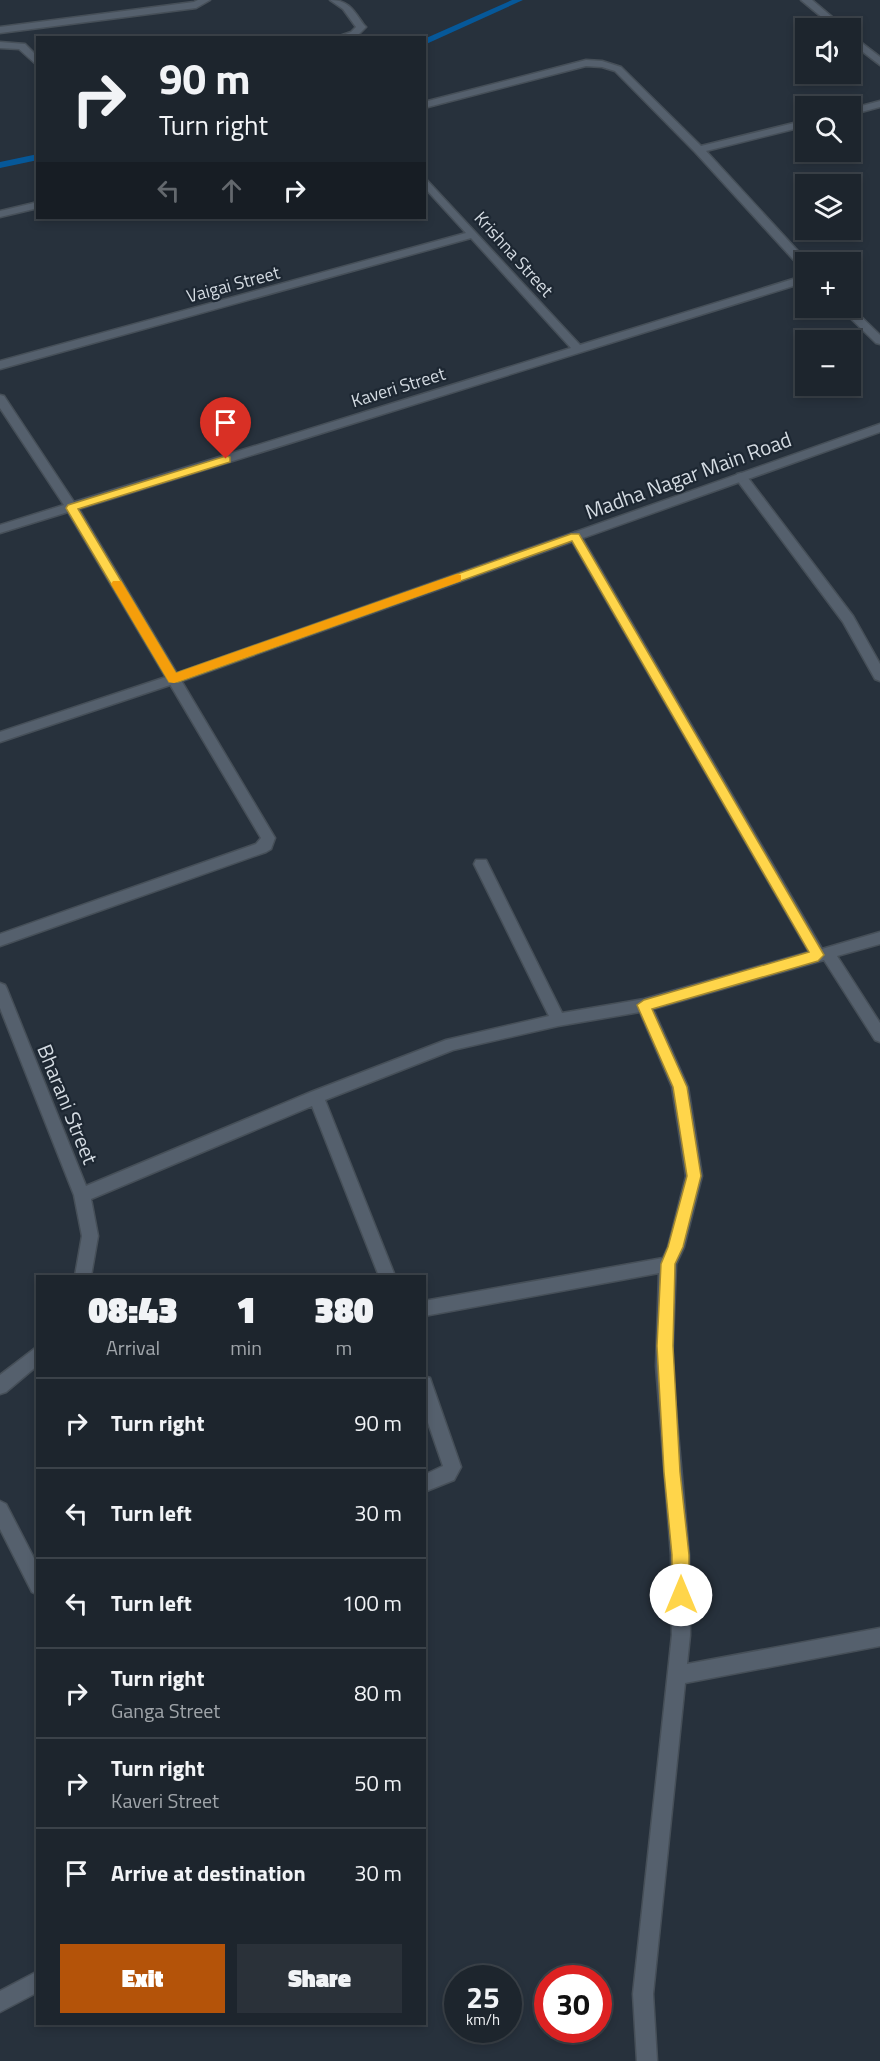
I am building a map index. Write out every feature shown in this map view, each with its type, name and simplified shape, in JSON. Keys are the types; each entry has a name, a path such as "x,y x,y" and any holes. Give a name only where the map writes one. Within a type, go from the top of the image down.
{"street":[{"path":"0,30 196,5 205,0"},
{"path":"335,0 346,7 361,27 354,34 346,36"},
{"path":"806,0 828,18"},
{"path":"0,45 22,46 36,61"},
{"path":"861,46 880,62"},
{"path":"426,105 598,62 618,69 699,150 795,255"},
{"path":"861,110 878,107"},
{"path":"699,150 795,126"},
{"name":"Krishna Street","path":"426,182 578,350"},
{"path":"0,214 36,205"},
{"name":"Vaigai Street","path":"0,365 474,234"},
{"name":"Kaveri Street","path":"0,529 795,281"},
{"path":"857,318 880,340"},
{"path":"0,399 72,508 266,831 268,838 266,845 0,940"},
{"name":"Madha Nagar Main Road","path":"0,737 174,679 880,428"},
{"path":"741,477 848,619 880,676"},
{"path":"575,536 822,954 880,1036"},
{"path":"481,864 558,1020"},
{"path":"82,1195 316,1097 451,1044 558,1020 644,1005 880,938"},
{"name":"Bharani Street","path":"0,989 82,1195 90,1236 83,1275"},
{"path":"644,1005 680,1087 694,1176 676,1247 668,1264 664,1366 680,1555 681,1635 643,1994 648,2061"},
{"path":"316,1097 387,1275"},
{"path":"426,1309 668,1264"},
{"path":"0,1386 36,1356"},
{"path":"426,1390 452,1467 448,1474 426,1483"},
{"path":"0,1510 36,1582"},
{"path":"676,1675 880,1637"},
{"path":"0,2002 36,1982"}],"waterway":[{"path":"426,42 519,0"},
{"path":"0,165 36,157"}],"slow traffic":[{"path":"117,584 174,679 457,578"}],"route":[{"path":"226,459 72,508 174,679 575,536 818,955 644,1005 680,1087 694,1176 676,1247 668,1264 664,1366 680,1555 681,1595"}]}
